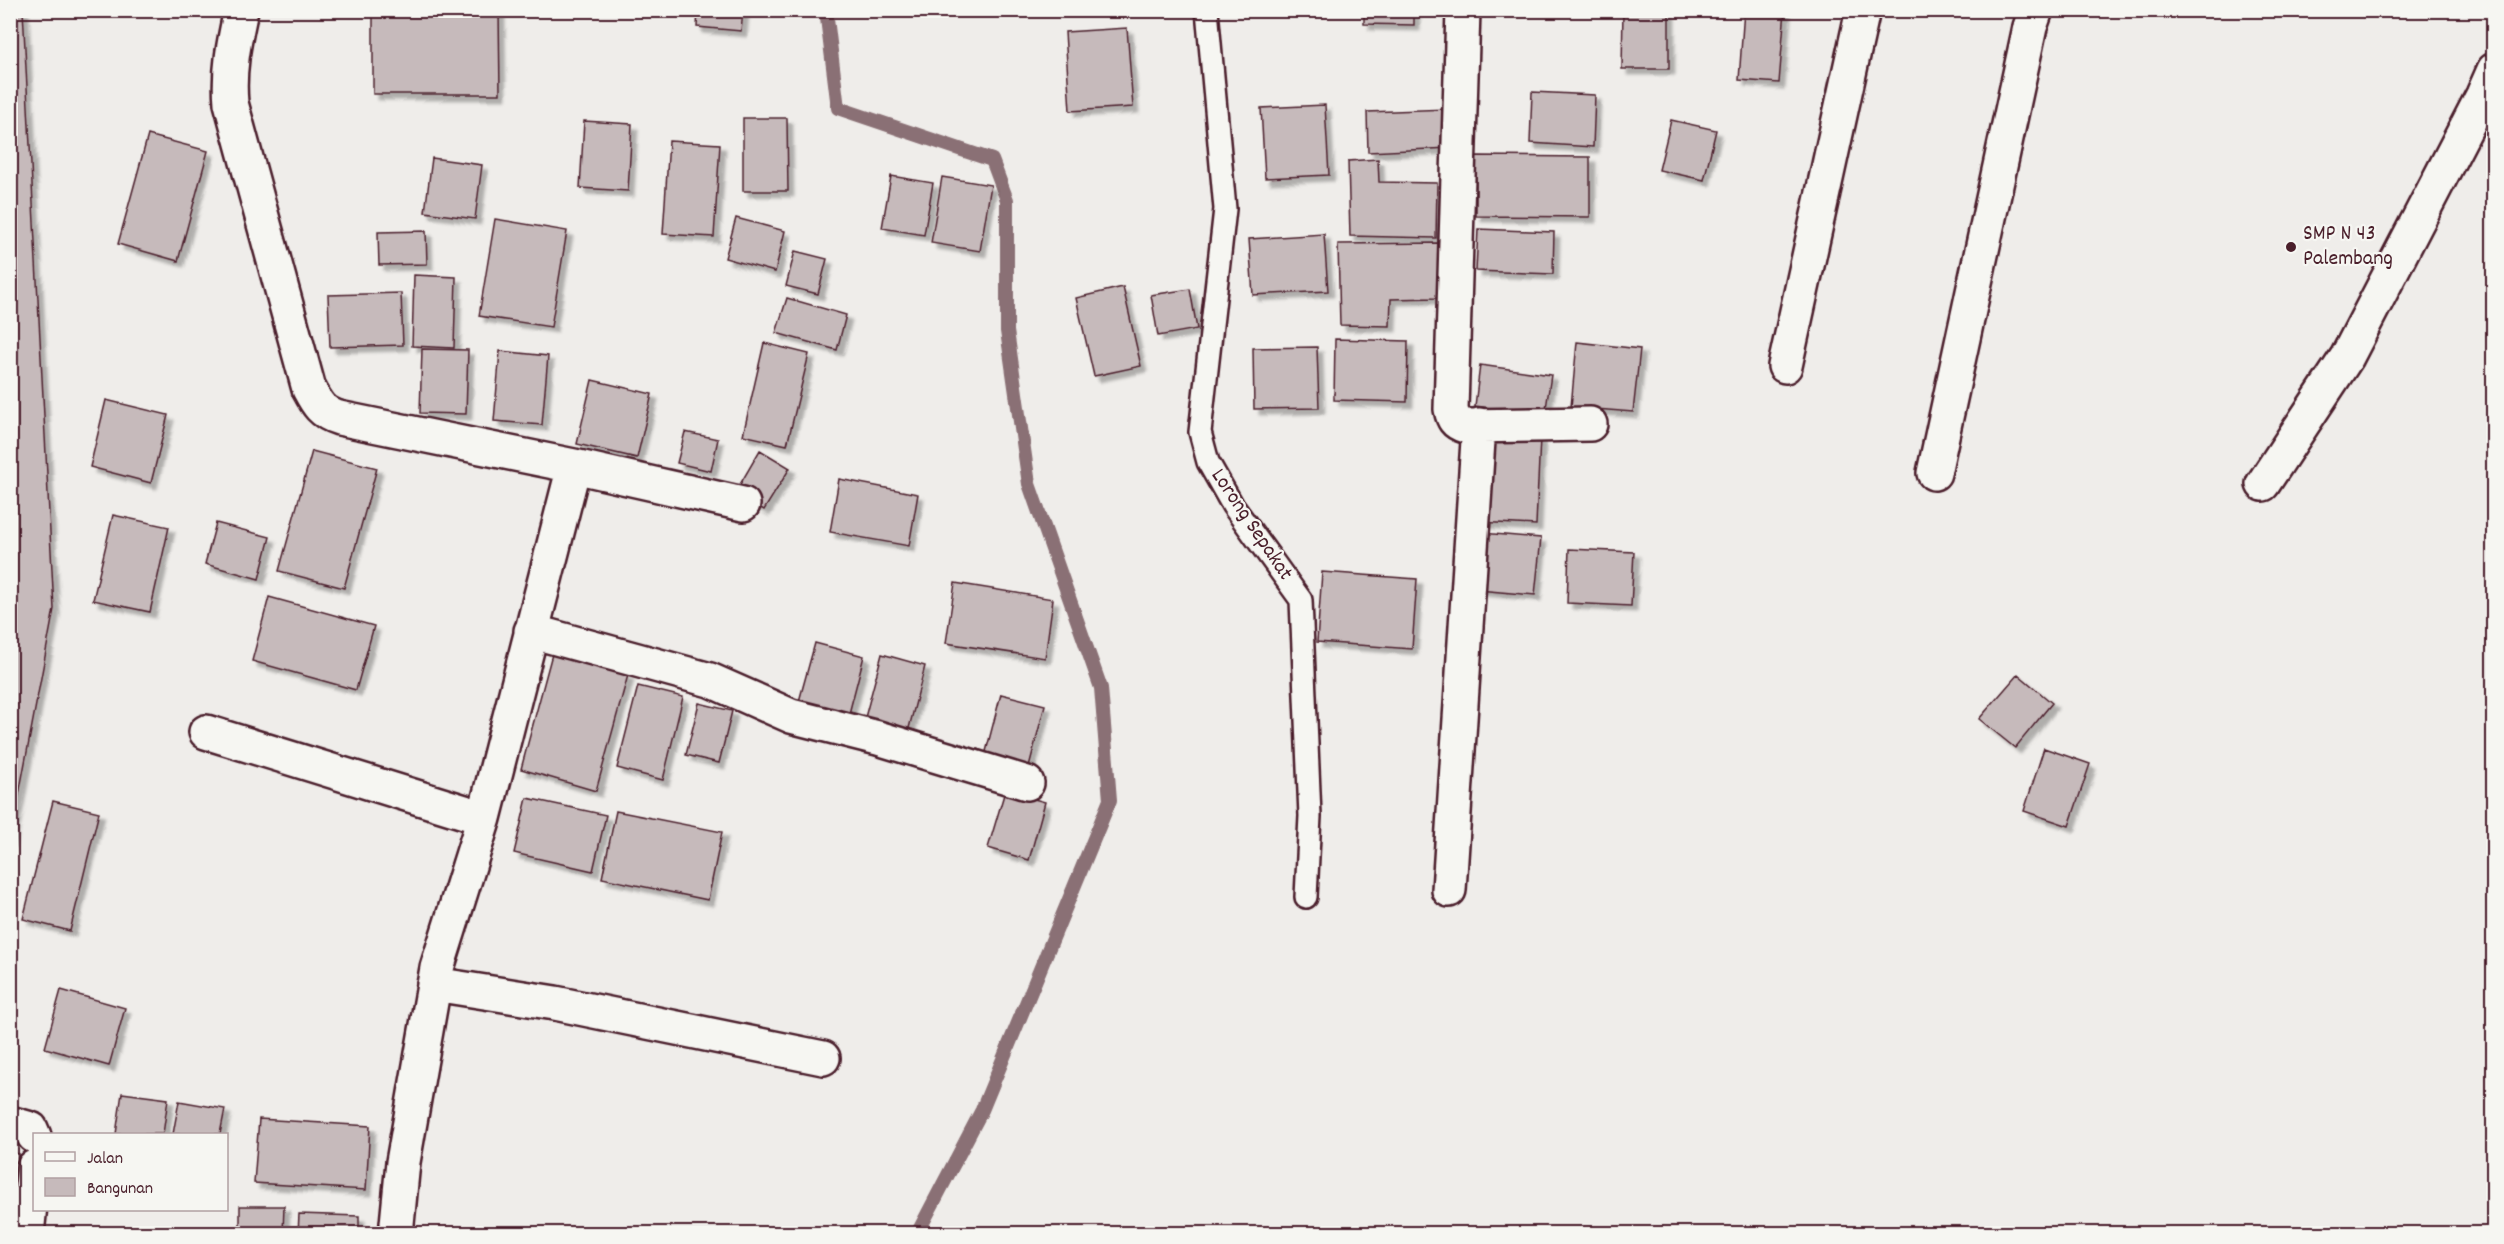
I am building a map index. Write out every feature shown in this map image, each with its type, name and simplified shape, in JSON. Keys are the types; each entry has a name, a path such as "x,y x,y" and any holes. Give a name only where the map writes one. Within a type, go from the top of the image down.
{"street":[{"path":"241,10 232,50 229,80 231,103 309,389 319,407 327,415 574,466 743,504"},
{"path":"1463,10 1451,409 1453,419 1458,424 1479,425 1590,424"},
{"path":"1785,366 1863,10"},
{"path":"1934,473 2030,27 2036,10"},
{"path":"2263,484 2348,357 2483,95 2493,70"},
{"path":"1449,890 1479,425"},
{"path":"396,1233 403,1162 437,968 484,818 574,466"},
{"path":"531,631 710,680 791,716 878,738 1027,783"},
{"path":"206,732 484,818"},
{"path":"434,984 555,1003 823,1058"},
{"path":"10,1123 31,1129 33,1134"},
{"path":"27,1233 33,1176"}],"lane":[{"name":"Lorong Sepakat","path":"1207,10 1225,209 1200,432 1208,462 1233,506 1301,600 1310,816 1306,897"}],"building":[{"path":"10,10 23,10 54,609 10,842"},
{"path":"373,10 499,10 500,94 373,94"},
{"path":"698,10 743,10 741,31 697,27"},
{"path":"1364,10 1414,10 1414,25 1364,24"},
{"path":"1623,10 1669,10 1669,69 1622,69"},
{"path":"1744,10 1785,10 1779,83 1739,80"},
{"path":"1127,28 1133,107 1070,111 1065,32"},
{"path":"1532,92 1595,95 1593,147 1530,143"},
{"path":"1325,105 1329,175 1265,178 1261,108"},
{"path":"1448,109 1450,148 1368,152 1367,112"},
{"path":"743,118 787,118 788,191 743,191"},
{"path":"1671,120 1716,130 1704,180 1659,170"},
{"path":"584,121 632,124 628,191 580,188"},
{"path":"148,135 208,151 178,261 118,244"},
{"path":"669,141 720,144 714,237 663,234"},
{"path":"1476,156 1590,157 1590,217 1476,216"},
{"path":"432,158 482,165 475,219 425,212"},
{"path":"1378,159 1379,182 1437,183 1436,238 1350,236 1348,161"},
{"path":"891,176 933,183 924,235 882,228"},
{"path":"942,177 991,185 980,251 931,243"},
{"path":"736,218 785,231 775,272 725,258"},
{"path":"495,219 567,231 551,327 479,316"},
{"path":"1478,229 1554,232 1553,274 1476,271"},
{"path":"426,231 427,264 379,265 378,232"},
{"path":"1324,234 1328,291 1253,295 1249,239"},
{"path":"1438,243 1438,298 1391,299 1390,326 1340,325 1338,244"},
{"path":"795,251 827,259 818,294 786,286"},
{"path":"414,275 456,277 454,348 412,346"},
{"path":"1123,287 1141,366 1094,376 1076,298"},
{"path":"1190,289 1197,329 1158,336 1151,295"},
{"path":"401,293 403,345 330,347 328,295"},
{"path":"787,298 846,315 837,350 776,333"},
{"path":"1335,339 1408,341 1407,402 1334,400"},
{"path":"1577,342 1640,349 1633,412 1571,407"},
{"path":"764,343 809,354 787,445 743,435"},
{"path":"1317,347 1319,408 1254,409 1253,348"},
{"path":"422,349 468,350 466,414 420,413"},
{"path":"500,351 548,356 542,425 494,421"},
{"path":"1480,365 1551,375 1545,415 1475,406"},
{"path":"592,380 652,394 637,458 577,444"},
{"path":"106,400 168,415 151,483 90,467"},
{"path":"685,432 718,439 711,471 677,463"},
{"path":"1484,435 1540,438 1536,525 1479,522"},
{"path":"760,450 790,468 764,510 735,493"},
{"path":"312,451 377,468 344,588 279,571"},
{"path":"839,479 918,494 909,546 830,532"},
{"path":"113,515 169,527 150,612 93,600"},
{"path":"216,523 270,537 259,579 205,564"},
{"path":"1482,533 1541,538 1535,595 1478,590"},
{"path":"1569,549 1634,552 1631,606 1567,603"},
{"path":"1322,572 1417,579 1412,649 1317,642"},
{"path":"955,583 1053,599 1045,658 946,643"},
{"path":"269,597 374,626 356,690 252,661"},
{"path":"815,643 864,656 845,729 795,716"},
{"path":"552,654 628,675 596,791 521,769"},
{"path":"882,654 925,666 907,736 863,725"},
{"path":"2018,674 2052,703 2015,748 1979,719"},
{"path":"638,686 683,697 663,780 617,768"},
{"path":"1001,694 1045,705 1026,778 982,767"},
{"path":"699,703 732,711 719,763 686,755"},
{"path":"2044,748 2090,764 2069,826 2024,811"},
{"path":"1005,791 1045,802 1029,860 988,848"},
{"path":"527,798 606,815 593,871 514,853"},
{"path":"53,801 99,812 70,931 23,919"},
{"path":"616,811 722,832 708,900 602,878"},
{"path":"61,990 125,1008 109,1066 45,1048"},
{"path":"122,1093 168,1099 163,1133 116,1133"},
{"path":"179,1101 225,1109 220,1133 173,1133"},
{"path":"259,1119 370,1126 366,1190 254,1183"},
{"path":"10,1153 19,1154 10,1208"},
{"path":"240,1206 284,1206 283,1234 240,1234"},
{"path":"299,1214 359,1216 359,1234 298,1234"}],"waterway":[{"path":"826,10 838,108 992,160 1007,200 1007,331 1029,484 1101,688 1110,800 982,1110 917,1234"}],"place":[{"name":"SMP N 43 Palembang","path":"2291,247"}]}
